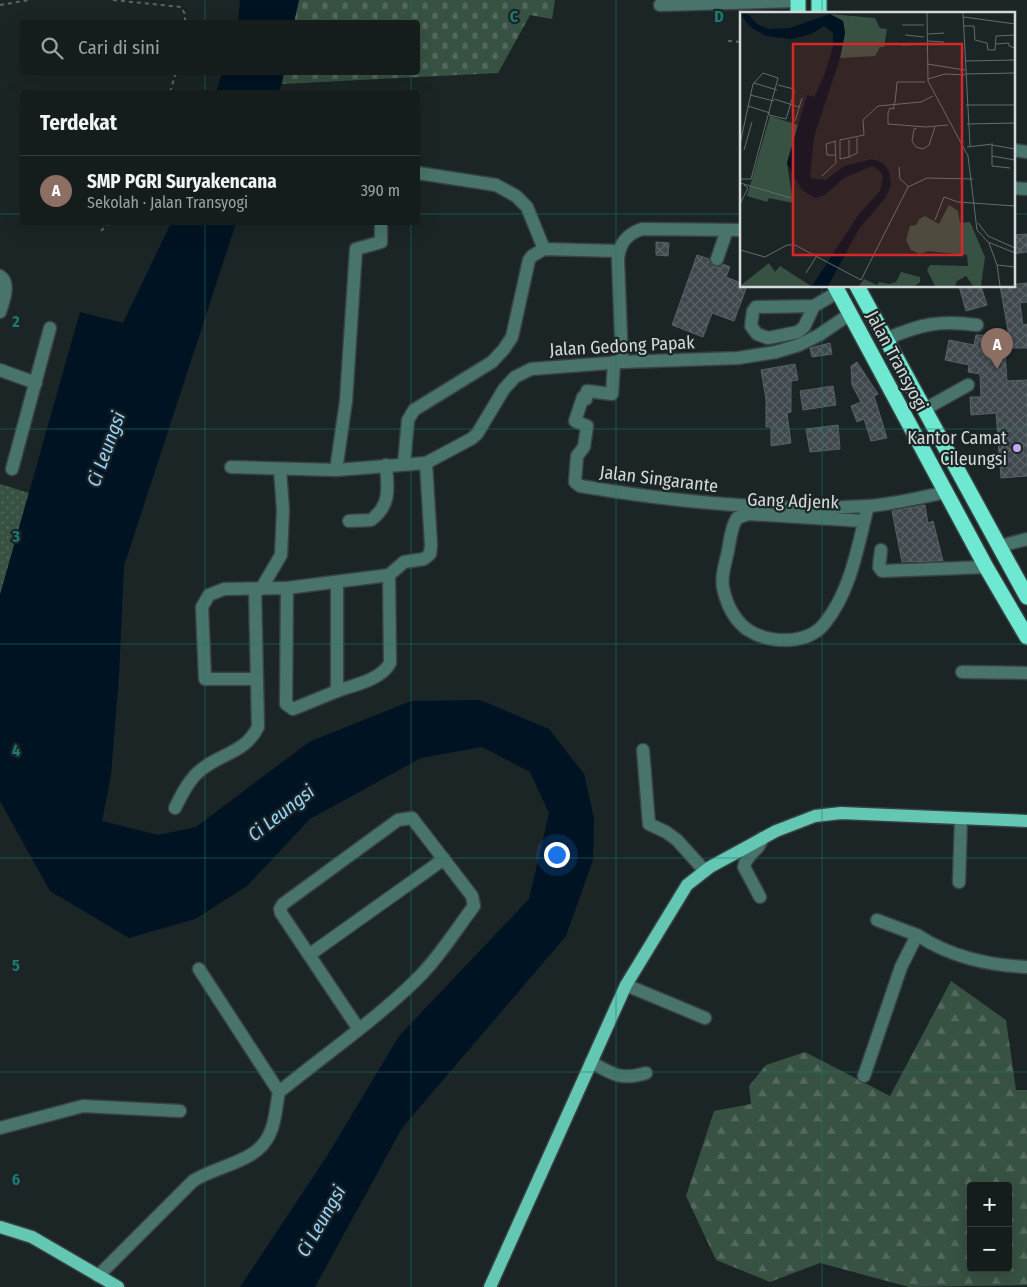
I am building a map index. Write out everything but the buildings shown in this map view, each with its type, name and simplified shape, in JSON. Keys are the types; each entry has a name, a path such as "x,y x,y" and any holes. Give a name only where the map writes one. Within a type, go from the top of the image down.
{"highway":[{"name":"Jalan Transyogi","path":"858,288 1027,597"},
{"name":"Jalan Transyogi","path":"836,289 986,567 1027,637"}],"main road":[{"path":"490,1287 634,969 687,885 704,870 762,838 796,822 815,816 841,813 1027,821"},
{"path":"0,1227 32,1237 118,1287"}],"street":[{"path":"660,5 798,5"},
{"path":"1014,150 1027,152"},
{"path":"420,173 496,185 516,196 527,207 544,249"},
{"path":"1014,188 1027,189"},
{"path":"336,470 346,401 356,249 380,244 381,225"},
{"path":"618,362 618,250 626,238 633,232 642,229 740,230"},
{"path":"718,259 727,230"},
{"path":"404,464 410,415 492,362 512,337 529,260 532,256 544,249 618,250"},
{"path":"0,276 5,283 5,298 0,312"},
{"path":"814,306 756,307 753,310 751,326 757,334 768,338 798,332 804,327 814,306 836,289"},
{"name":"Jalan Gedong Papak","path":"426,463 471,440 504,389 515,377 531,369 618,362 738,358 776,352 799,345 819,335 850,314"},
{"path":"886,339 924,325 946,322 977,325"},
{"path":"12,469 50,328"},
{"name":"Jalan Singarante","path":"618,362 612,394 587,391 586,399 583,398 575,421 587,426 584,446 578,456 575,482 578,485 588,488 712,503 812,507 868,506 946,492"},
{"path":"0,370 36,383"},
{"path":"924,409 968,385"},
{"path":"231,467 336,470 426,463 431,545 430,554 424,559 404,562 389,576 287,588 224,589 212,592 204,602 202,617 205,679 257,679"},
{"path":"349,521 371,520 383,510 388,494 386,465"},
{"path":"175,808 186,787 202,770 230,755 254,735 258,727 258,589 281,555 283,510 280,469"},
{"name":"Gang Adjenk","path":"864,521 748,514 737,518 722,582 730,609 735,617 748,630 778,640 809,637 816,632 825,624 844,589 864,521 868,506"},
{"path":"1000,546 1027,539"},
{"path":"881,550 879,567 882,571 986,567"},
{"path":"287,588 286,704 293,709 375,676 387,668 390,663 389,576"},
{"path":"337,583 337,691"},
{"path":"962,672 1027,673"},
{"path":"642,750 649,824 677,840 704,870"},
{"path":"98,1276 194,1181 203,1175 248,1156 265,1141 272,1130 279,1092 415,982 432,963 474,906 472,896 412,818 398,820 283,904 280,909 281,914 358,1028"},
{"path":"958,882 961,819"},
{"path":"760,897 744,867 747,858 761,846 762,838"},
{"path":"308,955 444,859"},
{"path":"877,920 917,935 939,949 965,958 1005,966 1027,967"},
{"path":"864,1076 901,967 917,935"},
{"path":"199,969 279,1092"},
{"path":"626,985 705,1018"},
{"path":"591,1062 618,1077 633,1078 646,1073"},
{"path":"0,1128 83,1106 180,1111"}],"path":[{"path":"0,5 29,0"},
{"path":"113,0 181,8 185,14 185,20"},
{"path":"728,42 740,42"},
{"path":"171,90 175,75"},
{"path":"101,231 107,225"}],"green space":[{"path":"299,0 555,0 552,19 530,15 498,73 282,84 284,75 420,75 420,20 294,20"},
{"path":"0,484 29,493 0,595"},
{"path":"951,981 1006,1020 1016,1090 1027,1090 1027,1285 909,1287 820,1263 770,1282 716,1260 686,1196 714,1111 751,1104 749,1086 766,1065 805,1052 890,1096"}],"water":[{"path":"240,0 299,0 294,20 238,20"},
{"path":"221,75 283,75 280,90 217,90"},
{"name":"Ci Leungsi","path":"170,225 235,225 124,566 119,675 111,775 102,821 158,835 196,827 309,742 411,701 480,700 549,729 584,774 594,818 593,860 566,936 402,1128 315,1287 240,1287 327,1156 399,1036 529,899 549,813 530,772 482,747 421,758 310,819 247,886 195,919 129,938 50,891 0,801 0,595 80,312 123,323"}],"place":[{"name":"SMP PGRI Suryakencana","path":"997,369"},
{"name":"Kantor Camat Cileungsi","path":"1017,448"}]}
